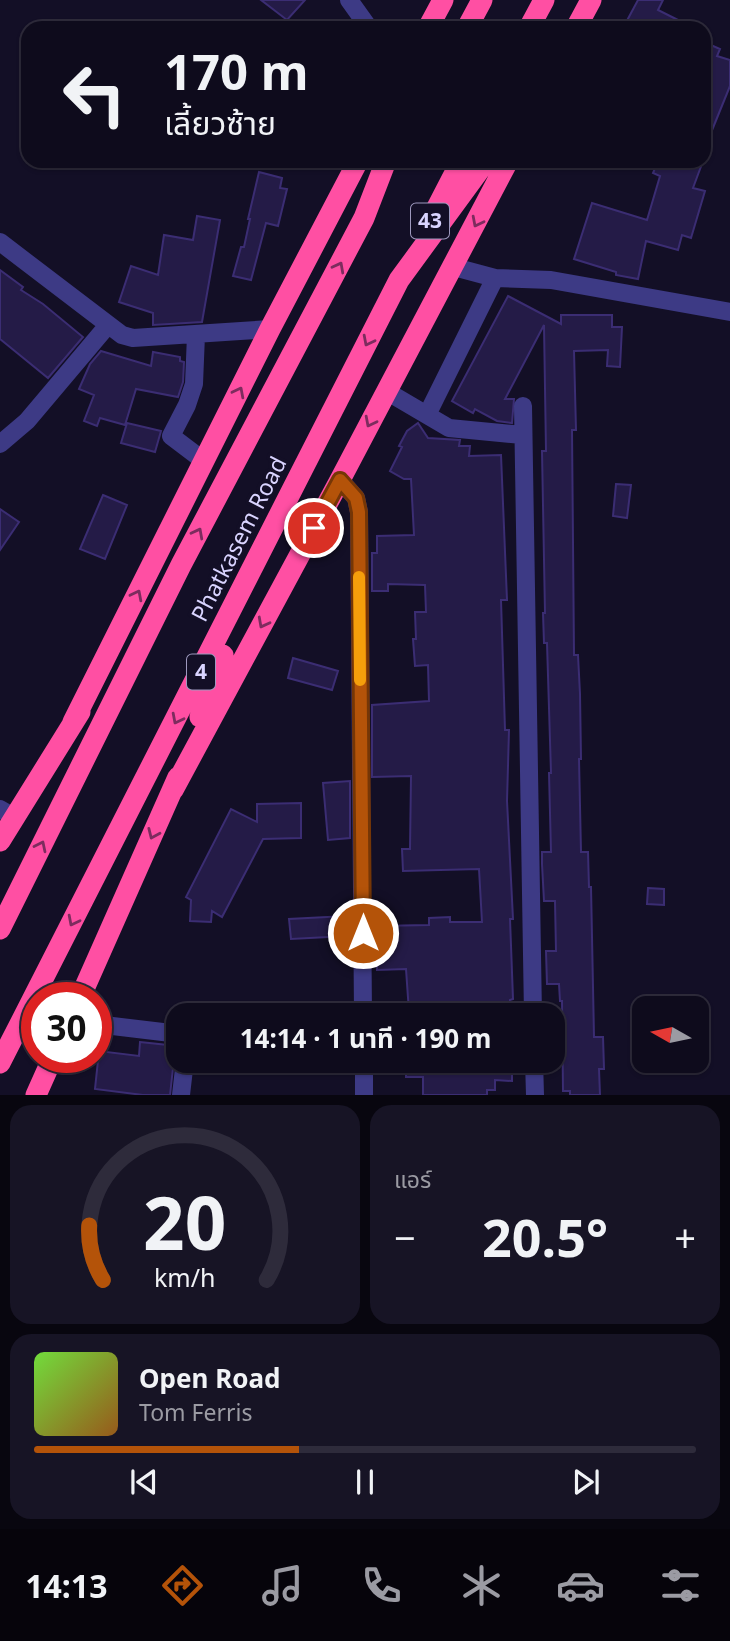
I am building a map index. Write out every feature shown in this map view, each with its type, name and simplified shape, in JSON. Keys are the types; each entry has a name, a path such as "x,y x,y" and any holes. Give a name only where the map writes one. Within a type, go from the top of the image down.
{"highway":[{"path":"432,21 445,0"},
{"path":"438,21 445,0"},
{"path":"471,21 482,0"},
{"path":"533,21 544,0"},
{"path":"580,21 591,0"},
{"path":"73,722 270,329 354,168"},
{"name":"Phatkasem Road","path":"0,929 181,565 365,218 383,168"},
{"name":"43","path":"365,218 391,168"},
{"name":"43","path":"399,280 457,168"},
{"name":"Phatkasem Road","path":"0,1063 399,280 481,168"},
{"path":"173,790 504,168"},
{"path":"0,841 7,813 181,565"},
{"path":"87,982 173,790 256,565"},
{"path":"36,1095 46,1073"}],"street":[{"path":"349,0 364,21"},
{"path":"0,242 122,335 133,338 270,329"},
{"path":"454,267 495,278 551,279 730,312"},
{"path":"427,415 495,278"},
{"path":"0,444 27,421 108,325"},
{"path":"196,335 194,384 171,436 204,461"},
{"path":"386,391 449,428 522,435"},
{"path":"523,406 533,1003"},
{"path":"340,480 356,498 359,512 363,1003"},
{"path":"112,1026 166,1033"},
{"path":"181,1095 184,1073"},
{"path":"364,1073 364,1095"},
{"path":"534,1073 535,1095"}],"building":[{"path":"261,0 305,0 287,20"},
{"path":"638,0 663,0 658,10 680,21 627,21"},
{"path":"711,45 720,49 717,56 730,60 730,86 711,133"},
{"path":"655,168 700,168 693,188 705,191 691,238 682,235 678,250 646,241 638,279 616,275 616,272 574,259 592,203 647,220 660,176 653,173"},
{"path":"259,172 282,178 280,188 287,189 278,226 266,223 251,280 233,276 241,247 244,247"},
{"path":"197,216 220,220 202,322 153,325 153,313 119,302 131,266 158,275 164,235 193,240"},
{"path":"0,270 23,287 21,290 43,304 83,337 48,378 0,339"},
{"path":"508,296 561,324 561,315 612,315 612,327 622,327 620,367 607,366 608,350 574,351 574,655 578,655 580,694 581,852 588,852 591,887 594,1037 603,1037 604,1069 599,1069 600,1095 570,1095 570,1091 563,1091 565,1003 560,1001 559,984 547,984 546,951 556,951 555,901 544,901 542,864 542,852 551,852 547,643 544,643 543,613 542,451 546,451 544,325 505,399 514,399 512,423 497,421 475,409 473,413 452,401"},
{"path":"101,351 151,366 153,352 180,357 180,361 184,362 183,382 178,397 136,389 125,425 100,418 97,426 84,421 94,395 79,389 90,364"},
{"path":"127,423 161,431 155,452 121,443"},
{"path":"418,423 428,438 460,440 459,446 470,446 469,456 501,455 507,600 501,600 505,730 509,730 507,801 513,919 510,919 513,999 510,1003 408,1003 406,969 377,970 376,926 429,925 429,918 450,917 450,922 482,922 479,869 403,871 402,849 410,849 411,776 372,777 372,705 429,701 428,665 415,666 413,639 416,639 415,612 426,612 425,585 388,584 388,591 372,591 372,553 377,553 377,536 414,535 411,479 404,479 390,471 407,431"},
{"path":"616,484 631,485 627,518 613,516"},
{"path":"103,495 127,505 105,559 80,549"},
{"path":"0,509 19,522 0,550"},
{"path":"293,658 338,671 332,690 288,678"},
{"path":"350,781 350,838 328,840 323,783"},
{"path":"301,803 301,838 263,839 222,917 212,911 211,922 190,921 191,900 186,897 231,809 257,822 257,804"},
{"path":"648,888 664,889 664,905 647,904"},
{"path":"346,916 347,936 291,939 289,919"},
{"path":"140,1042 166,1045 166,1073 172,1073 170,1095 143,1095 95,1089 97,1073 112,1073 112,1053 139,1056"},
{"path":"406,1073 512,1073 512,1081 495,1080 495,1090 487,1090 487,1095 423,1095 423,1077 406,1077"}],"slow traffic":[{"path":"359,577 360,680"}],"route":[{"path":"314,528 340,480 356,498 359,512 363,933"}]}
